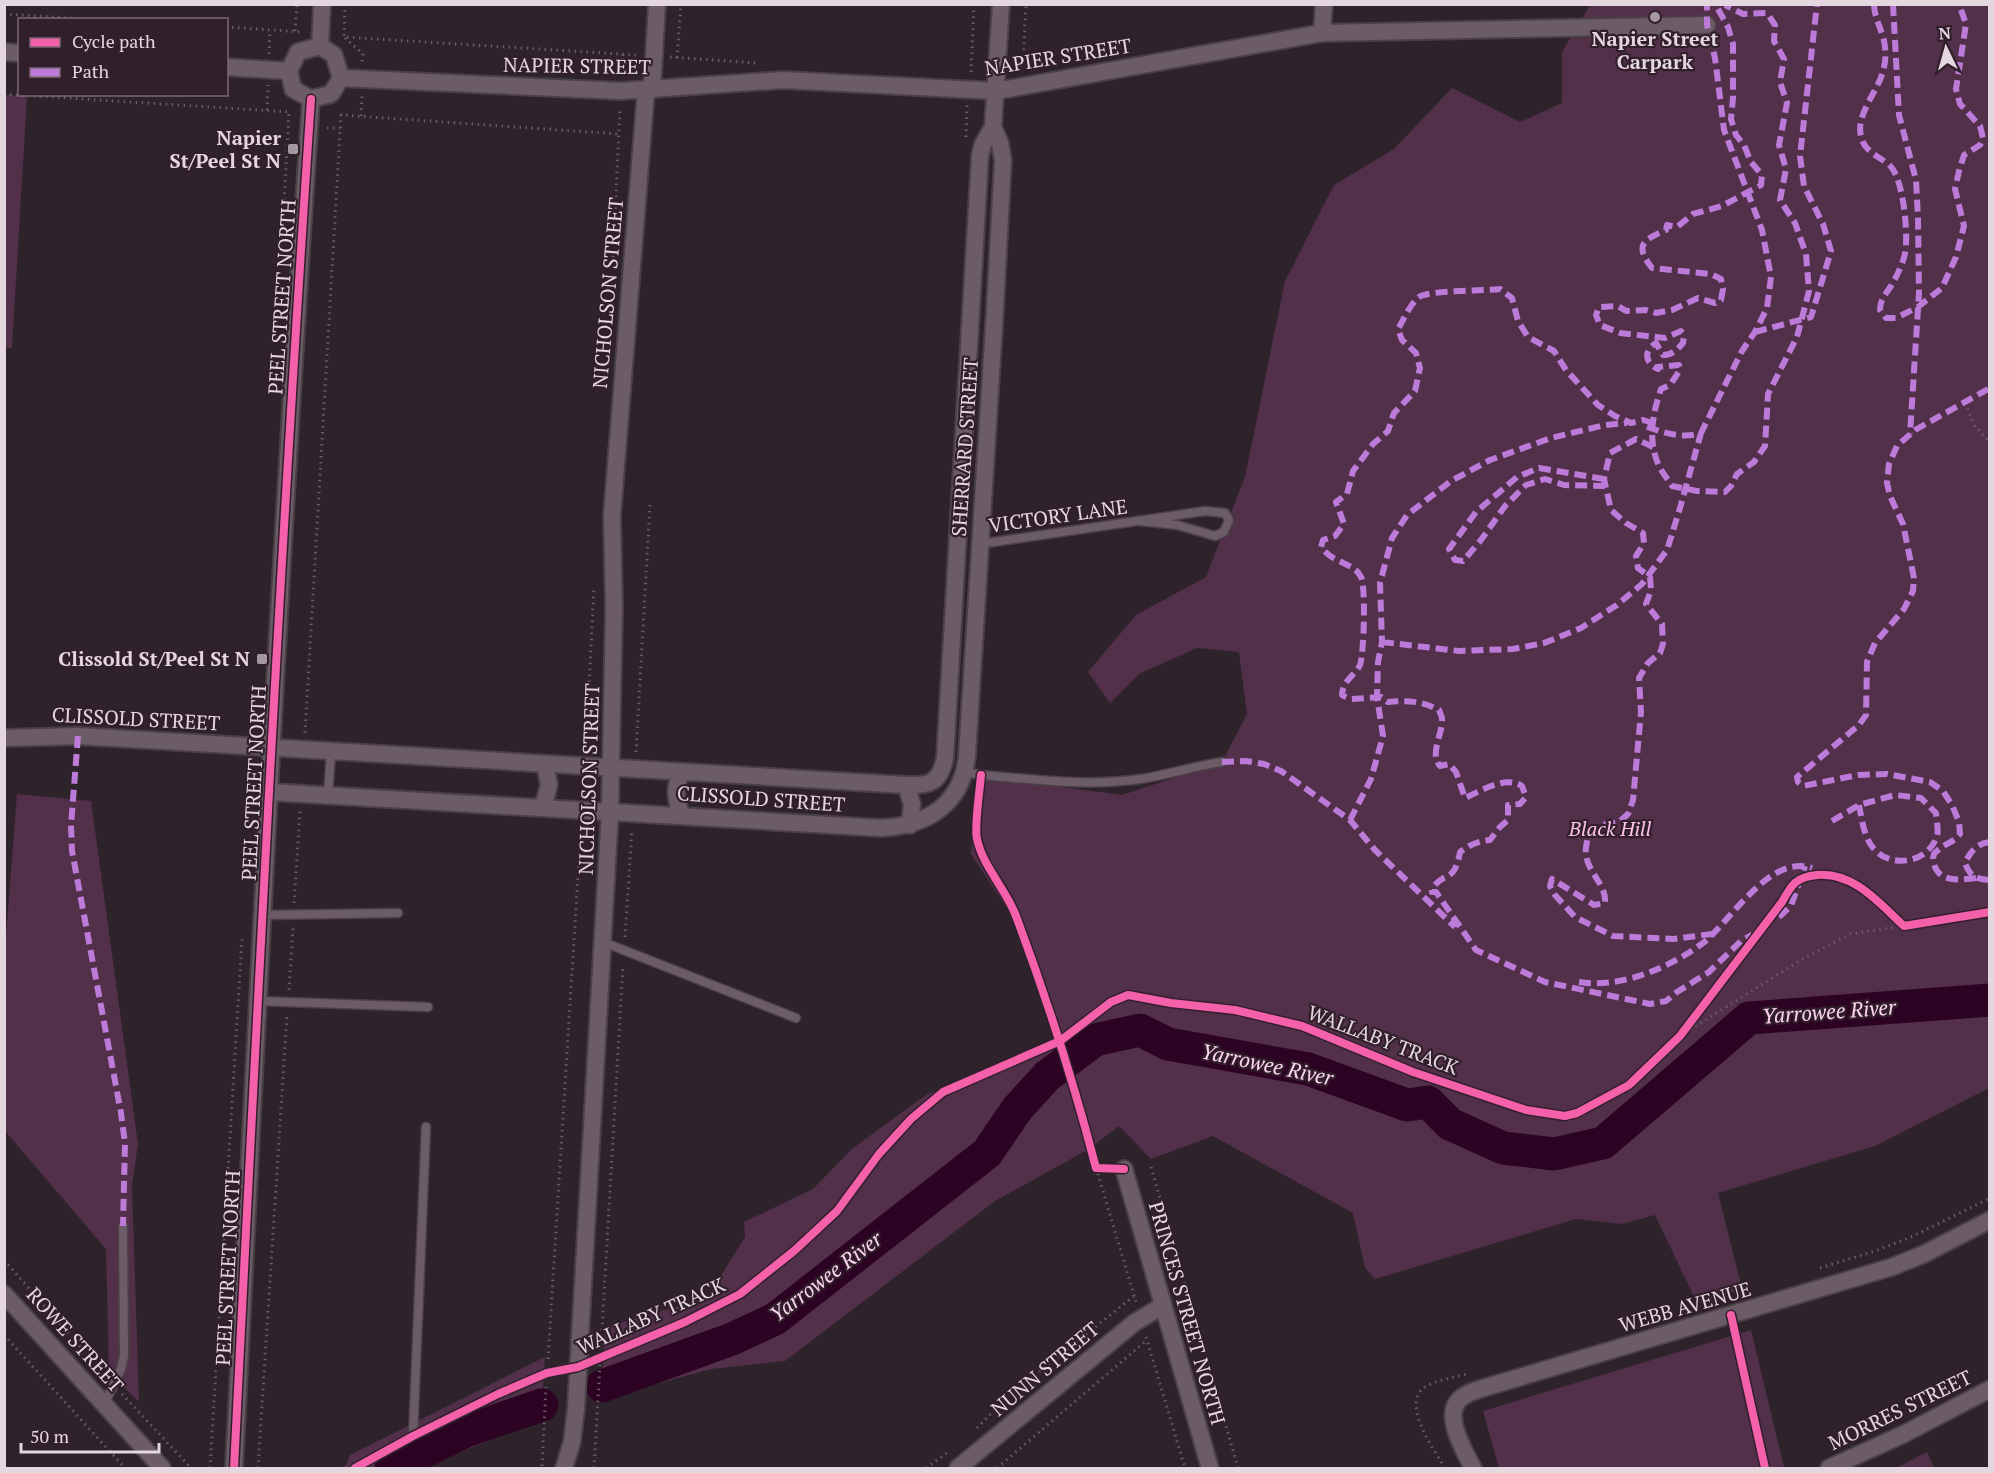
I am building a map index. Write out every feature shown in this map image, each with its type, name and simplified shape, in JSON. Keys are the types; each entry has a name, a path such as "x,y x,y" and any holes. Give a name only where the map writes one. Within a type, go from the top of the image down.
{"street":[{"path":"320,46 322,4"},
{"name":"NICHOLSON STREET","path":"564,1468 572,1442 576,1408 610,811 614,608 612,516 657,4"},
{"name":"SHERRARD STREET","path":"942,770 946,738 980,156 983,144 993,128 1001,4"},
{"path":"1322,33 1324,4"},
{"name":"NAPIER STREET","path":"341,78 621,91 783,80 996,91 1322,33 1707,25"},
{"path":"320,46 334,55 341,78 331,94 311,99 293,89 289,71 298,52 320,46"},
{"path":"228,67 289,71"},
{"name":"PEEL STREET NORTH","path":"234,1468 272,748 311,99"},
{"name":"SHERRARD STREET","path":"964,772 968,739 1003,160 1000,143 993,128"},
{"name":"CLISSOLD STREET","path":"4,738 78,736 906,785 930,783 938,777 942,770"},
{"path":"946,738 968,739"},
{"path":"543,807 549,785 545,764"},
{"path":"942,770 964,772"},
{"path":"681,815 676,793 682,772"},
{"name":"CLISSOLD STREET","path":"270,792 881,828 910,825 928,817 946,802 958,786 964,772"},
{"path":"906,785 912,804 910,825"},
{"name":"PRINCES STREET NORTH","path":"1124,1169 1210,1468"},
{"name":"WEBB AVENUE","path":"1473,1468 1453,1420 1454,1407 1464,1396 1501,1382 1892,1267 1924,1254 1989,1220"},
{"name":"ROWE STREET","path":"4,1293 162,1468"},
{"name":"NUNN STREET","path":"958,1468 1141,1318 1162,1306"},
{"name":"MORRES STREET","path":"1829,1468 1904,1434 1989,1389"}],"lane":[{"name":"VICTORY LANE","path":"980,544 1205,511 1225,513 1229,520 1224,532 1215,536 1170,524 1140,521"},
{"path":"328,796 331,752"},
{"path":"964,772 1031,779 1112,782 1222,762"},
{"path":"263,915 398,913"},
{"path":"603,942 796,1018"},
{"path":"258,1001 428,1007"},
{"path":"413,1436 426,1127"},
{"path":"104,1405 121,1369 124,1356 123,1226"},
{"name":"WALLABY TRACK","path":"355,1468 498,1394 547,1373 577,1372"}],"path":[{"path":"228,27 295,32 297,4"},
{"path":"345,4 344,37 677,58 681,4"},
{"path":"970,75 974,4"},
{"path":"4,14 68,18"},
{"path":"36,96 289,112"},
{"path":"304,750 341,115 619,134"},
{"path":"1965,403 1975,426 1989,442"},
{"path":"636,770 650,505"},
{"path":"258,1468 301,794"},
{"path":"542,1466 582,809"},
{"path":"594,1468 633,812"},
{"path":"1896,918 1904,926"},
{"path":"1680,1036 1801,960 1850,934 1914,924"},
{"path":"210,1468 242,939"},
{"path":"1672,1044 1695,1017"},
{"path":"1094,1158 1185,1468"},
{"path":"1151,1167 1238,1468"},
{"path":"1096,1168 1124,1169"},
{"path":"4,1260 191,1468"},
{"path":"974,1432 1006,1398 1134,1296"},
{"path":"4,1335 125,1468"},
{"path":"998,1468 1147,1340"},
{"path":"926,1468 955,1446"}],"green space":[{"name":"Black Hill","path":"1590,5 1989,5 1989,1088 1875,1146 1718,1193 1742,1289 1697,1303 1655,1215 1622,1224 1576,1219 1375,1279 1365,1268 1353,1213 1213,1136 1151,1159 1119,1126 1089,1149 995,1201 785,1361 711,1369 601,1399 605,1327 707,1298 745,1237 744,1222 813,1189 853,1148 926,1095 1057,1040 1010,913 971,854 977,776 1122,795 1222,762 1247,714 1239,652 1197,648 1139,674 1110,703 1088,672 1136,615 1206,577 1245,477 1285,281 1334,185 1394,149 1452,88 1520,122 1562,103 1562,52"},
{"path":"4,95 27,96 12,348 4,348"},
{"path":"17,794 91,801 138,1144 132,1185 139,1402 109,1373 106,1249 5,1131 4,962"},
{"path":"1751,1330 1784,1467 1499,1468 1483,1411"},
{"path":"545,1357 541,1419 424,1468 340,1468 346,1465 350,1455"},
{"path":"1927,1452 1934,1468 1896,1468"}],"waterway":[{"name":"Yarrowee River","path":"602,1386 732,1339 775,1319 987,1153 1017,1109 1047,1076 1095,1040 1140,1030 1168,1044 1308,1069 1407,1105 1428,1102 1450,1124 1503,1148 1554,1154 1603,1143 1749,1018 1990,1000"},
{"name":"Yarrowee River","path":"391,1468 468,1430 542,1405"}],"marked path":[{"path":"1647,427 1681,435 1701,433 1742,351 1767,308 1771,277 1762,230 1724,130 1715,58 1707,25 1707,4"},
{"path":"1755,332 1811,317 1831,251 1823,224 1804,186 1800,156 1817,4"},
{"path":"1874,4 1875,15 1884,41 1885,61 1880,79 1866,106 1860,125 1861,135 1867,148 1889,165 1896,175 1902,194 1906,226 1906,249 1903,260 1881,303 1880,310 1886,318 1896,318 1918,307 1942,288 1956,257 1964,226 1955,189 1964,155 1980,145 1983,138 1980,126 1960,104 1956,89 1966,24 1959,4"},
{"path":"1893,4 1899,115 1916,180 1918,218 1919,293 1910,434"},
{"path":"1718,9 1728,27 1733,44 1731,119 1736,135 1744,145 1751,162 1762,175 1761,185 1722,206 1693,214 1677,227 1667,225 1666,230 1647,240 1642,249 1652,268 1711,274 1721,279 1723,289 1721,300 1715,303 1698,298 1672,310 1656,313 1646,310 1626,311 1618,306 1599,307 1596,315 1600,325 1620,333 1665,338 1681,331 1684,336 1683,343 1674,352 1663,355 1656,343 1647,353 1650,364 1658,369 1658,367 1679,365 1680,370 1670,385 1661,389 1658,398 1652,434 1654,452 1660,468 1672,486 1697,491 1725,492 1737,474 1754,462 1765,446 1768,394 1797,337 1809,291 1806,254 1795,223 1780,200 1786,169 1779,145 1787,103 1780,82 1784,59 1774,41 1775,25 1767,13 1743,14 1725,5"},
{"path":"1653,423 1643,420 1631,423 1598,405 1566,370 1554,351 1528,337 1518,321 1512,298 1500,289 1445,292 1419,297 1398,329 1402,340 1416,353 1420,368 1415,391 1394,413 1388,431 1373,444 1353,471 1347,494 1336,502 1344,524 1335,536 1323,540 1321,547 1331,557 1358,572 1363,583 1363,648 1360,665 1347,681 1342,695 1351,699 1381,697 1388,702 1414,702 1439,710 1442,725 1436,749 1437,761 1440,766 1449,764 1456,772 1465,798 1501,783 1508,782 1522,786 1526,797 1520,804 1508,805 1508,820 1490,840 1474,844 1460,852 1452,873 1441,879 1432,889 1476,950 1545,982 1650,1004 1666,1001 1709,972 1741,941 1752,935"},
{"path":"1976,878 1951,879 1941,874 1934,864 1934,854 1960,834 1959,822 1952,805 1943,791 1930,782 1887,774 1858,775 1803,786 1798,782 1797,777 1859,725 1866,715 1867,662 1875,643 1904,609 1913,591 1914,578 1903,524 1890,496 1887,483 1889,464 1897,446 1915,430 1990,388"},
{"path":"1350,820 1371,779 1383,736 1377,697 1378,662 1382,642 1380,583 1392,538 1407,515 1451,481 1490,460 1551,438 1605,425 1627,423"},
{"path":"1382,642 1459,651 1513,649 1544,643 1581,628 1617,605 1642,584 1667,550 1701,433"},
{"path":"1653,447 1636,439 1610,453 1604,479 1611,510 1626,523 1643,533 1644,543 1636,556 1638,568 1650,577 1651,590 1646,604 1662,624 1663,644 1660,653 1648,663 1639,678 1641,712 1633,800 1628,814 1619,822 1601,825 1588,836 1587,861 1603,890 1605,903 1594,905 1552,879 1550,886 1575,917 1613,936 1673,939 1712,934"},
{"path":"1604,479 1539,468 1517,477 1476,512 1449,549 1455,560 1463,561 1505,506 1526,485 1545,479 1564,485 1605,486"},
{"path":"78,736 71,825 72,851 121,1113 125,1143 123,1226"},
{"path":"1222,762 1246,761 1264,764 1281,771 1350,820 1375,850 1455,927"},
{"path":"1832,821 1859,805 1895,795 1921,798 1936,813 1938,828 1933,845 1919,857 1910,860 1900,861 1883,856 1871,846 1868,840 1859,805"},
{"path":"1990,842 1981,844 1975,849 1965,863 1974,876 1990,880"},
{"path":"1579,982 1611,982 1661,968 1703,943 1766,880 1781,871 1796,866 1812,868"},
{"path":"1779,917 1791,906 1805,866"}],"cycle path":[{"path":"234,1468 279,612 311,99"},
{"path":"981,775 976,826 980,849 1016,916 1049,1010 1096,1168 1124,1169"},
{"path":"355,1468 498,1394 547,1373 578,1367 685,1322 740,1294 794,1251 837,1211 879,1154 911,1119 943,1092 1060,1041 1111,1002 1128,995 1171,1003 1235,1010 1302,1026 1413,1072 1526,1110 1565,1116 1577,1113 1629,1085 1680,1036 1795,882 1799,880 1817,875 1843,878 1865,891 1904,926 1990,912"},
{"path":"1731,1315 1765,1468"}],"place":[{"name":"Napier Street Carpark","path":"1655,17"},
{"name":"Napier St/Peel St N","path":"293,149"},
{"name":"Clissold St/Peel St N","path":"262,659"}]}
